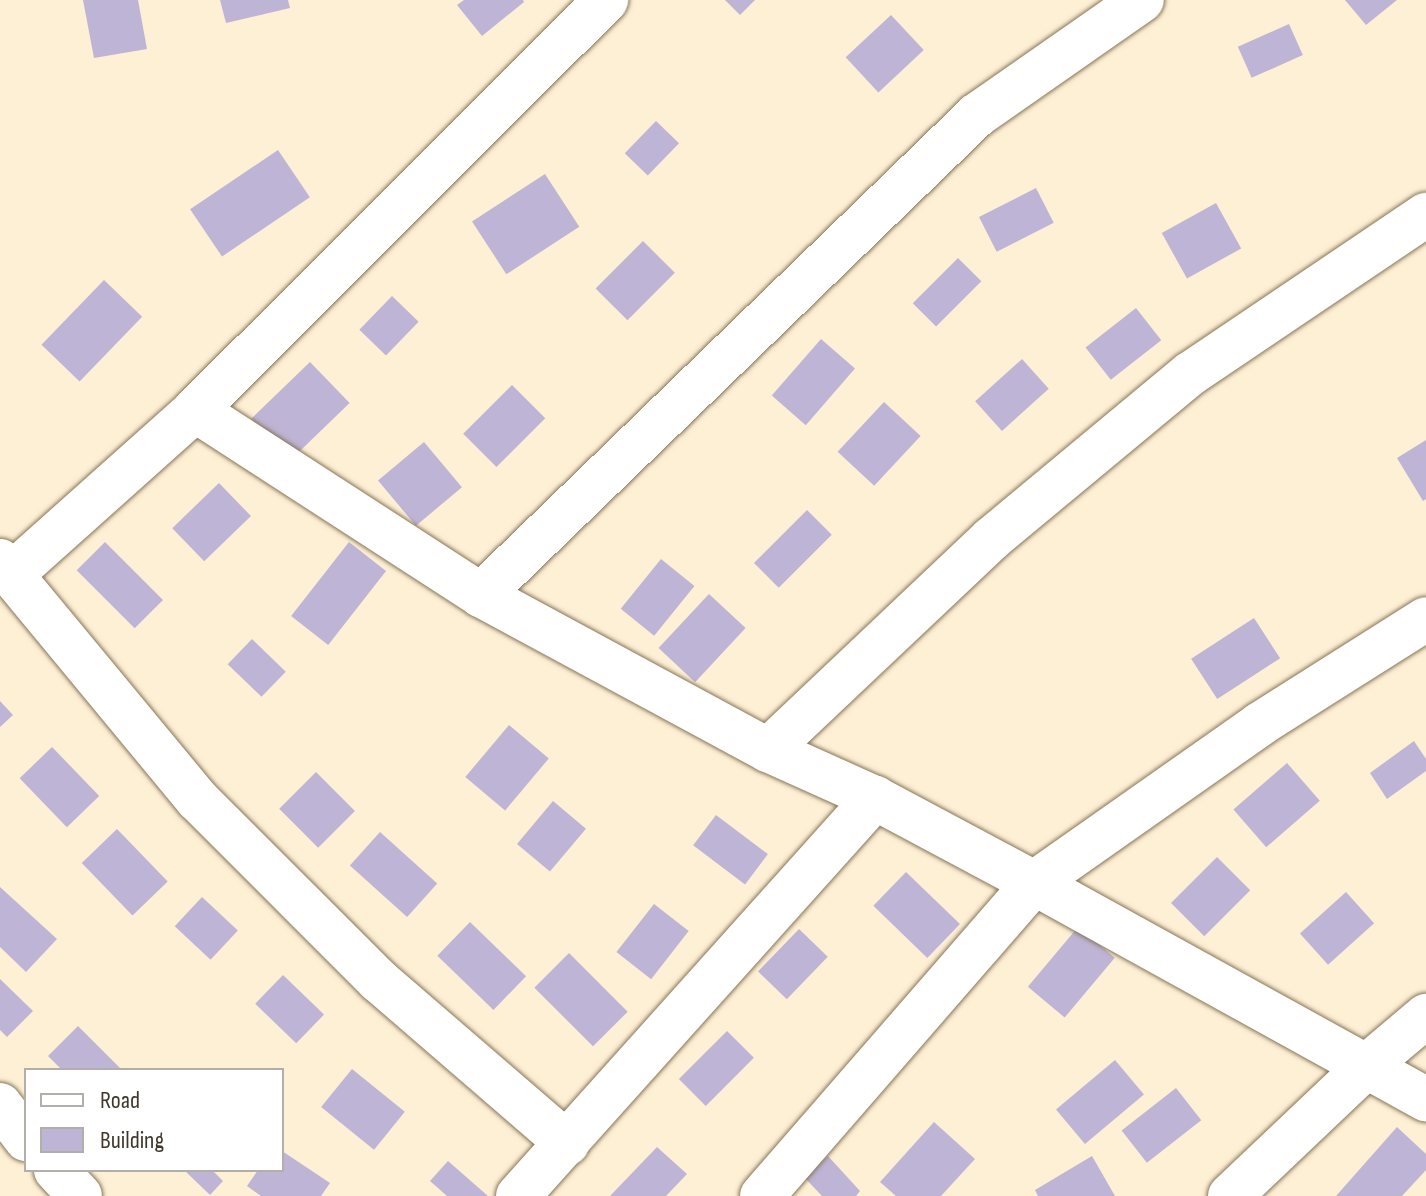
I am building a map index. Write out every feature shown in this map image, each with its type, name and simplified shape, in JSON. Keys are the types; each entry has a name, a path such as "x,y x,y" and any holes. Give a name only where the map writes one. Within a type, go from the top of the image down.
{"street":[{"path":"567,1143 378,980 198,800 6,567 195,410 606,0"},
{"path":"481,595 977,115 1142,0"},
{"path":"768,750 991,539 1190,374 1426,215"},
{"path":"195,410 481,595 768,750 875,798 1369,1064 1426,1099"},
{"path":"762,1196 1034,883 1260,724 1426,619"},
{"path":"518,1196 875,798"},
{"path":"1230,1196 1369,1064 1426,1016"},
{"path":"0,1105 24,1136"},
{"path":"58,1172 80,1196"}],"building":[{"path":"83,0 138,0 147,49 94,58"},
{"path":"220,0 288,0 290,8 226,23"},
{"path":"464,0 524,2 482,36 457,5"},
{"path":"725,0 755,0 740,15"},
{"path":"1345,0 1397,0 1366,25"},
{"path":"891,15 924,50 878,92 846,57"},
{"path":"1289,24 1303,55 1252,78 1238,47"},
{"path":"656,121 679,143 648,176 625,153"},
{"path":"278,150 310,197 222,257 190,209"},
{"path":"545,174 579,227 506,274 472,221"},
{"path":"1036,188 1054,223 997,252 979,217"},
{"path":"1216,203 1241,248 1187,279 1162,233"},
{"path":"643,241 675,273 627,320 596,288"},
{"path":"958,258 981,281 936,327 913,303"},
{"path":"104,280 142,317 80,382 41,345"},
{"path":"392,296 419,322 386,356 359,330"},
{"path":"1136,308 1161,340 1111,380 1086,347"},
{"path":"821,339 855,369 806,425 772,396"},
{"path":"1022,359 1049,389 1002,431 975,401"},
{"path":"310,362 350,403 291,460 251,419"},
{"path":"512,385 545,418 496,467 463,434"},
{"path":"884,402 921,436 874,486 838,452"},
{"path":"1426,440 1426,499 1423,501 1397,458"},
{"path":"424,442 462,487 416,526 378,481"},
{"path":"219,483 251,516 204,561 172,528"},
{"path":"807,510 832,535 779,588 754,563"},
{"path":"105,542 163,600 135,628 77,570"},
{"path":"349,542 386,571 328,645 291,616"},
{"path":"661,559 694,586 654,636 621,609"},
{"path":"709,594 746,628 695,682 659,648"},
{"path":"1254,618 1280,658 1217,699 1191,659"},
{"path":"252,639 286,672 261,697 228,664"},
{"path":"0,701 13,715 0,727"},
{"path":"509,725 549,758 505,811 465,777"},
{"path":"1414,741 1426,759 1426,771 1387,799 1370,773"},
{"path":"52,747 99,796 67,827 20,778"},
{"path":"1287,763 1320,801 1266,847 1233,810"},
{"path":"316,772 355,811 318,848 279,809"},
{"path":"553,801 586,829 550,872 517,844"},
{"path":"716,815 768,854 745,884 693,845"},
{"path":"117,829 168,882 132,916 82,863"},
{"path":"380,832 437,884 407,917 350,865"},
{"path":"1217,857 1250,890 1204,936 1171,903"},
{"path":"906,872 960,924 927,958 873,906"},
{"path":"0,887 57,939 26,972 0,947"},
{"path":"1346,892 1374,923 1328,965 1300,933"},
{"path":"202,897 238,930 211,960 175,926"},
{"path":"654,904 689,931 651,979 616,952"},
{"path":"470,922 526,976 493,1010 437,956"},
{"path":"1078,927 1115,958 1065,1018 1028,987"},
{"path":"799,929 828,957 787,999 758,971"},
{"path":"569,953 628,1012 593,1046 534,988"},
{"path":"283,975 324,1015 296,1043 255,1004"},
{"path":"0,979 33,1011 7,1037 0,1030"},
{"path":"78,1026 120,1068 60,1068 48,1056"},
{"path":"727,1031 754,1058 706,1106 679,1079"},
{"path":"1115,1060 1144,1094 1085,1144 1056,1109"},
{"path":"352,1069 405,1112 374,1150 321,1107"},
{"path":"1176,1088 1201,1120 1147,1163 1122,1130"},
{"path":"934,1122 975,1159 941,1196 896,1196 880,1182"},
{"path":"1397,1127 1426,1154 1426,1170 1402,1196 1336,1196"},
{"path":"657,1147 687,1174 666,1196 610,1196"},
{"path":"284,1152 330,1183 321,1196 261,1196 247,1186 257,1172 284,1172"},
{"path":"828,1156 860,1191 856,1196 822,1196 803,1176"},
{"path":"1092,1156 1115,1196 1038,1196 1035,1190"},
{"path":"448,1161 488,1196 447,1196 430,1181"},
{"path":"186,1172 214,1172 223,1181 210,1195"}]}
